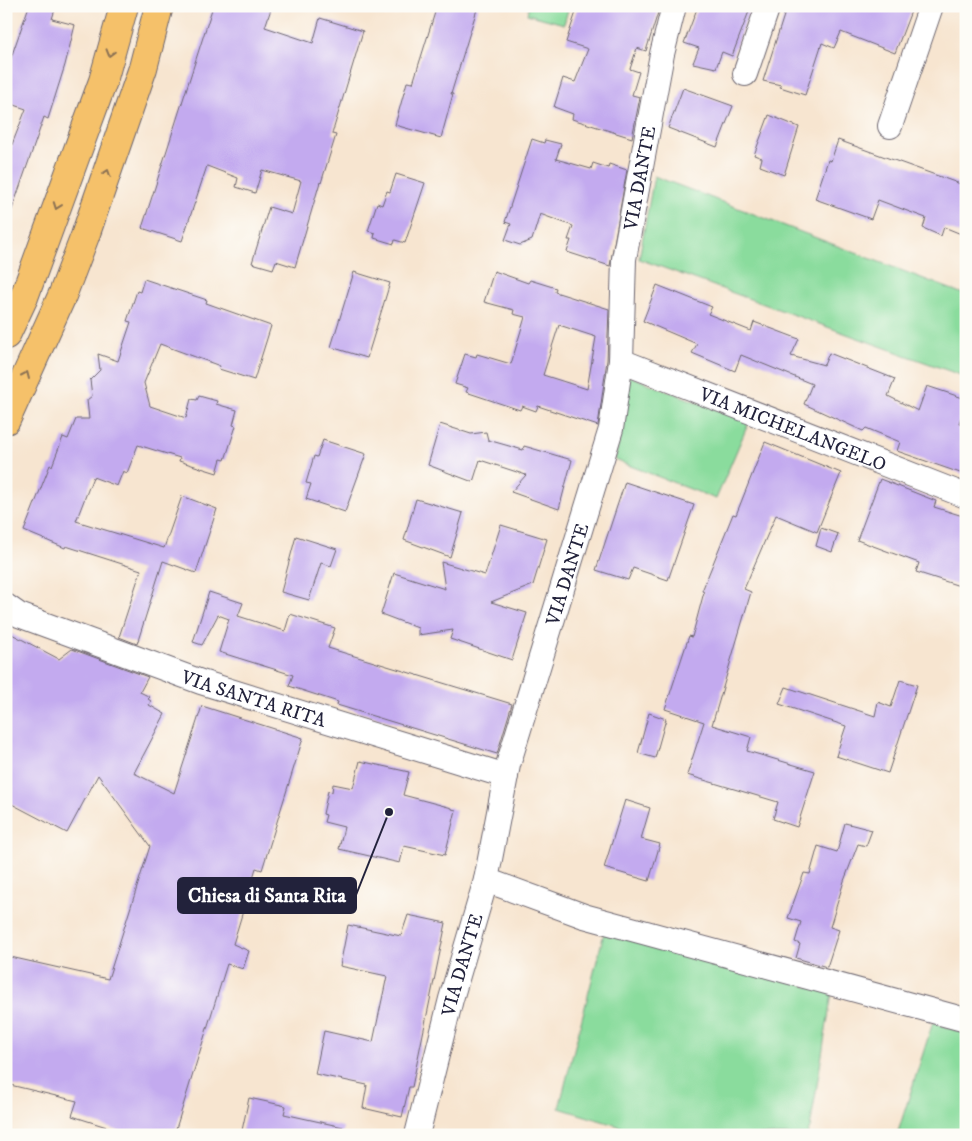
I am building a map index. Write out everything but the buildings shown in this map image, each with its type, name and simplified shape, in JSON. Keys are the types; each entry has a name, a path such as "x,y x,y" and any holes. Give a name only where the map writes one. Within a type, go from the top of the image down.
{"main road":[{"path":"6,335 24,296 102,81 124,6"},
{"path":"6,420 62,296 85,236 142,68 159,6"}],"street":[{"name":"VIA DANTE","path":"417,1135 451,999 486,880 506,776 611,429 621,361 624,259 662,54 674,6"},
{"path":"745,74 768,6"},
{"path":"890,126 931,6"},
{"name":"VIA MICHELANGELO","path":"621,361 966,496"},
{"name":"VIA SANTA RITA","path":"6,606 19,615 201,682 506,776"},
{"path":"486,880 584,916 966,1020"}],"green space":[{"path":"529,6 569,6 564,24 527,14"},
{"path":"654,176 966,295 966,377 639,259"},
{"path":"629,376 749,422 716,499 615,460 624,418"},
{"path":"604,933 832,993 810,1128 807,1135 648,1135 559,1108"},
{"path":"933,1022 966,1034 966,1130 964,1135 897,1135"}],"place":[{"name":"Chiesa di Santa Rita","path":"389,812"}]}
